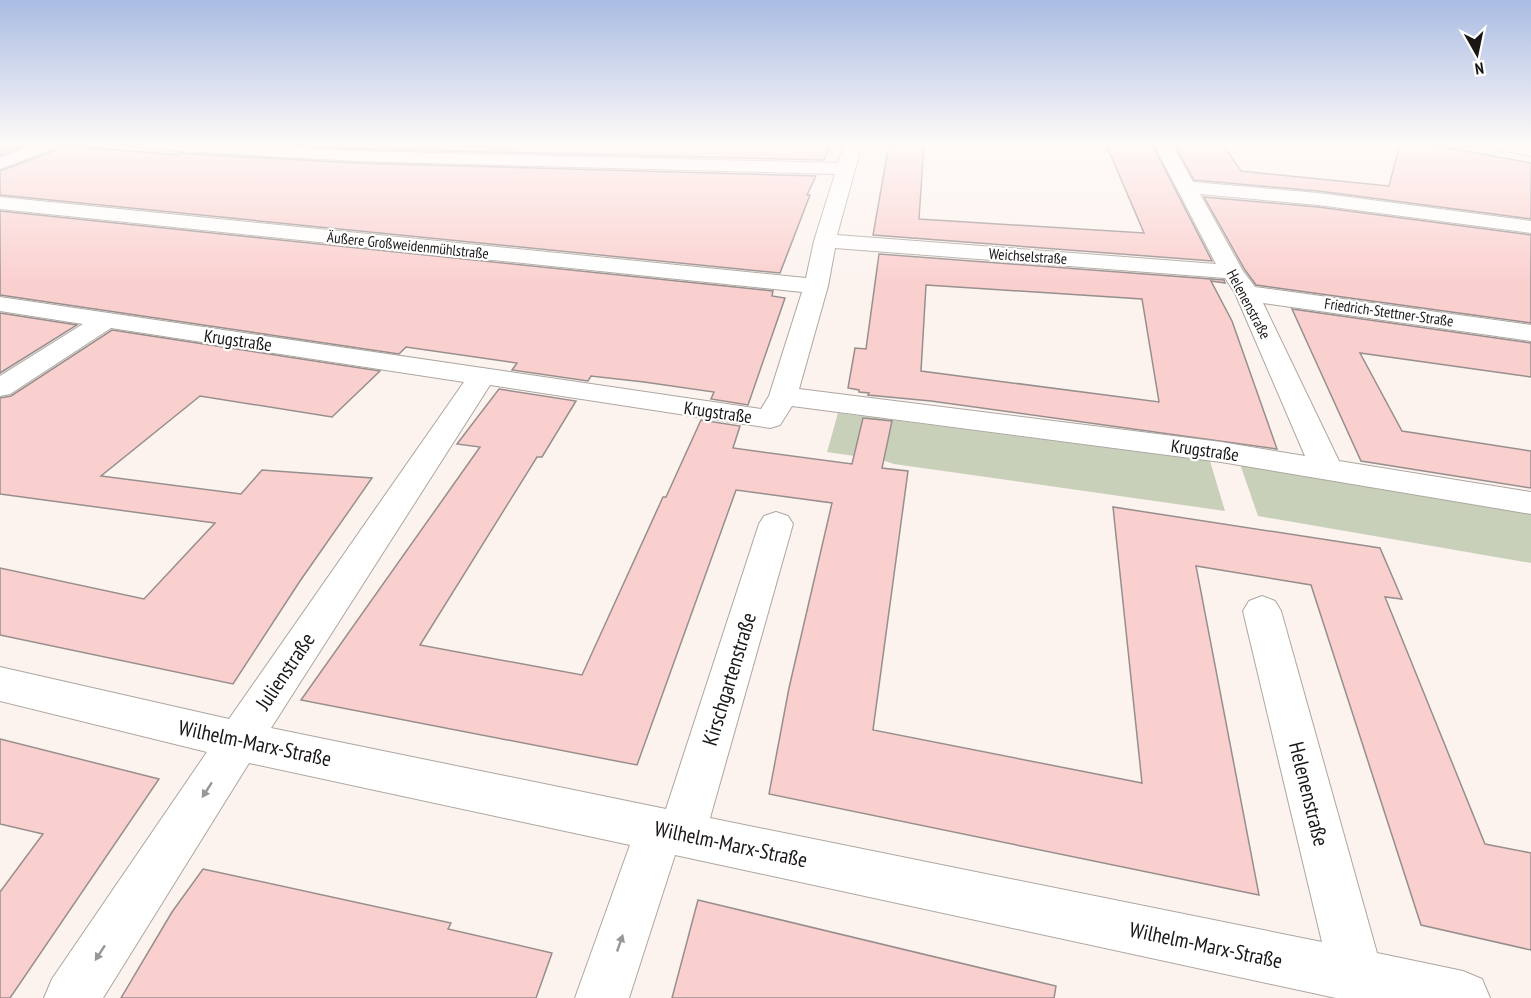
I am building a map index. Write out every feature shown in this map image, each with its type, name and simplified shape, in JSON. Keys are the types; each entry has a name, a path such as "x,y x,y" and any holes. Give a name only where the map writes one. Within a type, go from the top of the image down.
{"street":[{"path":"783,396 816,286 825,241 840,191"},
{"name":"Helenenstraße","path":"1191,191 1232,272 1247,293 1326,468"},
{"path":"1227,191 1329,200 1531,227"},
{"name":"Äußere Großweidenmühlstraße","path":"0,203 816,286"},
{"name":"Weichselstraße","path":"825,241 1232,272"},
{"name":"Friedrich-Stettner-Straße","path":"1247,293 1531,333"},
{"name":"Krugstraße","path":"0,304 770,419 783,396 1326,468 1531,503"},
{"path":"0,388 107,321"},
{"name":"Julienstraße","path":"71,998 238,741 482,376"},
{"name":"Kirschgartenstraße","path":"602,998 670,831 776,524"},
{"name":"Helenenstraße","path":"1262,611 1357,977"},
{"name":"Wilhelm-Marx-Straße","path":"0,684 238,741 1463,998"}],"green space":[{"path":"838,413 1210,461 1225,511 894,464 882,460 889,434 860,430 854,456 827,452"},
{"path":"1240,464 1531,512 1531,563 1258,516"}],"building":[{"path":"0,191 809,191 807,195 810,195 780,273 0,195"},
{"path":"881,191 921,191 919,219 1144,233 1126,191 1176,191 1212,261 873,235"},
{"path":"1313,191 1531,191 1531,219"},
{"path":"1204,197 1318,207 1531,235 1531,323 1256,285 1245,270"},
{"path":"0,211 773,291 772,296 785,298 748,405 711,399 714,392 591,376 588,381 512,370 517,363 406,347 399,354 0,295"},
{"path":"879,254 1224,280 1225,283 1211,281 1232,321 1277,449 931,401 868,395 869,393 848,388 855,348 866,349","holes":["926,285 1142,299 1159,402 921,371"]},
{"path":"1292,309 1531,343 1531,377 1360,353 1402,431 1531,451 1531,488 1361,461"},
{"path":"0,313 77,325 0,373"},
{"path":"112,330 380,371 332,417 200,396 101,476 241,494 262,470 372,478 300,581 233,684 0,635 0,568 144,599 215,523 0,494 0,398 11,396"},
{"path":"499,389 576,401 542,457 537,457 420,645 582,675 663,497 666,497 701,420 740,426 733,448 852,464 863,418 892,421 882,468 908,471 873,730 1142,783 1113,507 1380,548 1402,599 1385,597 1485,844 1531,853 1531,950 1421,925 1311,585 1196,566 1259,895 769,794 789,688 832,503 736,490 637,765 301,700 480,447 457,444"},
{"path":"0,739 159,779 10,998 0,998 0,892 43,834 0,824"},
{"path":"203,869 451,923 448,929 552,953 536,998 121,998 172,912"},
{"path":"698,900 1056,986 1054,998 672,998"}]}
